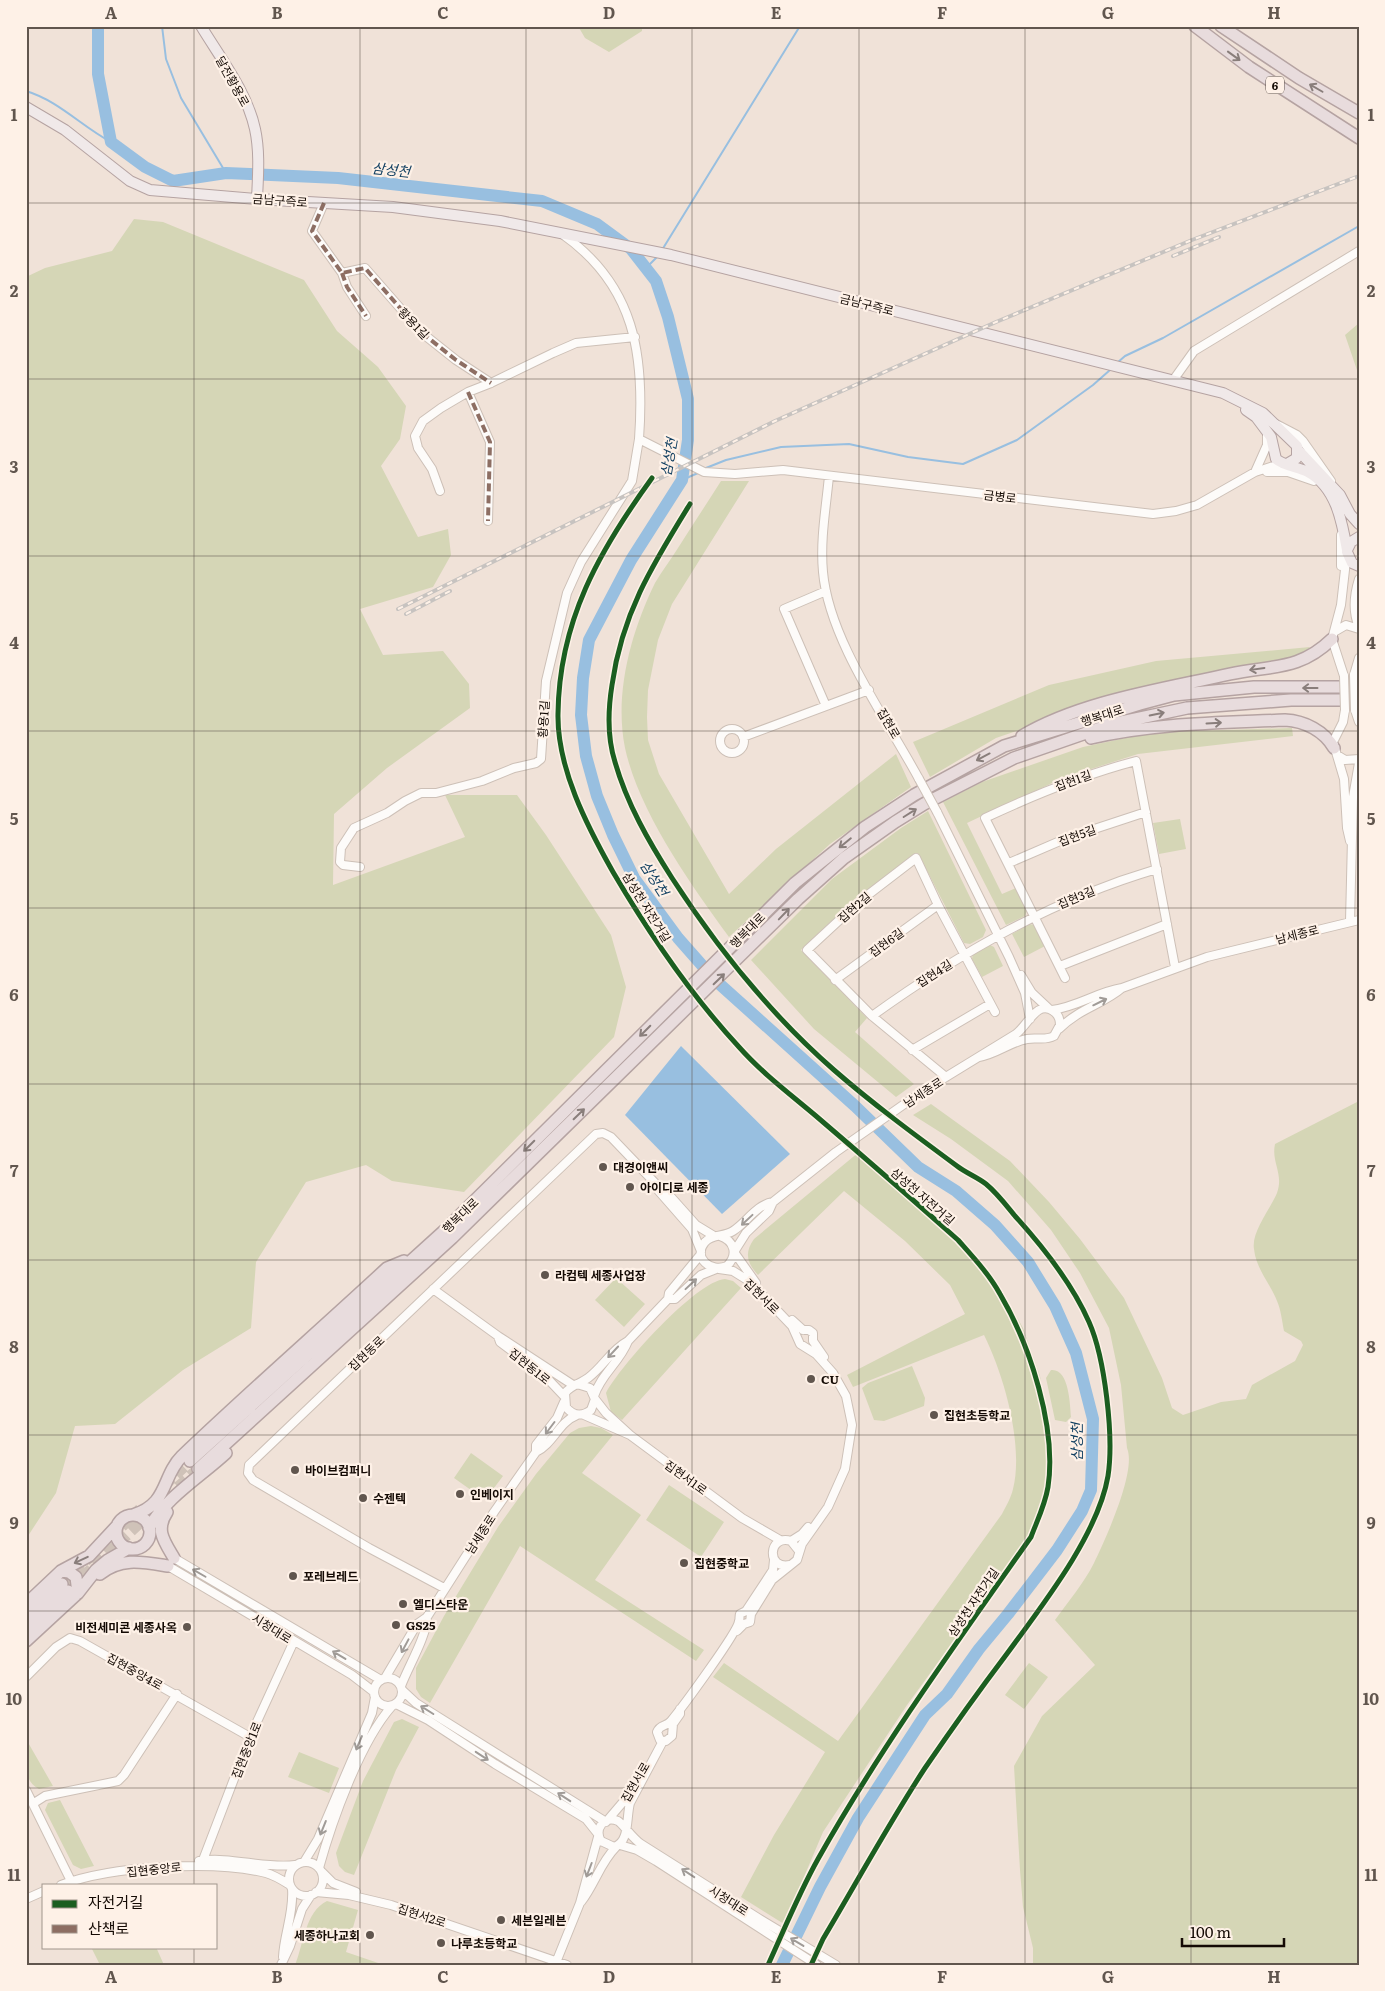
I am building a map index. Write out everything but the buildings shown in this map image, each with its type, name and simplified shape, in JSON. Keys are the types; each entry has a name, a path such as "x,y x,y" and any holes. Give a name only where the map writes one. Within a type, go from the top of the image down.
{"highway":[{"name":"6","path":"1195,26 1249,66 1359,138"},
{"name":"6","path":"1221,26 1299,78 1359,113"},
{"path":"1004,746 1036,727 1126,697 1246,671 1290,665 1312,656 1333,636"},
{"name":"행복대로","path":"192,1466 419,1259 445,1230 795,883 865,827 914,794 1004,746 1174,695 1254,687 1359,687"},
{"name":"행복대로","path":"419,1259 452,1238 688,1009 798,899 844,858 894,822 924,804 1014,758 1046,749 1112,724 1187,708 1291,700 1357,705"},
{"path":"1046,749 1129,730 1285,720 1295,721 1318,731 1328,738 1335,751"},
{"path":"26,1604 61,1570 89,1556 124,1520 144,1512 154,1505 192,1466 416,1279 419,1259"},
{"path":"26,1617 69,1589 108,1560 145,1544 157,1513 192,1466"},
{"path":"171,1562 161,1536 161,1521 192,1466"},
{"path":"124,1520 143,1519 154,1541 171,1562"},
{"path":"124,1520 116,1532 120,1543 171,1562"},
{"path":"26,1629 69,1589 106,1569 123,1562 171,1562"},
{"path":"26,1641 69,1589 76,1577 69,1572 61,1570"}],"main road":[{"name":"달전황용로","path":"202,26 242,94 254,128 258,159 258,194"},
{"name":"금남구즉로","path":"26,107 65,130 130,181 150,190 258,194 324,203 393,207 500,221 671,255 1100,364 1174,379 1223,393 1262,413 1276,424 1290,440"},
{"name":"금남구즉로","path":"1174,379 1219,396 1247,410 1256,417 1266,430 1273,449"},
{"path":"1359,524 1350,514 1336,496 1290,440 1282,439 1273,449 1276,459 1315,476 1336,496 1347,551 1352,563 1359,566"},
{"path":"1285,463 1297,458 1298,450"},
{"path":"1347,551 1351,542 1359,537"}],"street":[{"path":"324,203 312,231 328,250 342,273 347,287 366,316"},
{"name":"금남구즉로","path":"558,232 595,261 613,286 635,337"},
{"path":"1174,379 1194,351 1359,251"},
{"name":"황용1길","path":"342,273 366,268 422,333 456,360 492,383"},
{"path":"440,491 432,469 418,448 415,436 423,421 468,392 492,383 576,343 635,337"},
{"name":"황용1길","path":"360,867 343,865 340,862 341,848 354,828 421,793 436,793 465,786 541,759 546,680 567,593 581,562 632,481 639,439 640,384 635,337"},
{"path":"468,392 490,442 491,470 487,498 488,521"},
{"path":"1276,424 1298,435 1303,441 1336,496"},
{"path":"1255,472 1267,445 1266,430"},
{"name":"금병로","path":"639,439 704,472 735,474 783,470 1153,514 1176,511 1197,505 1255,472"},
{"path":"1255,472 1273,449"},
{"path":"1255,472 1285,463"},
{"path":"1255,472 1297,474 1315,482 1336,496"},
{"name":"집현로","path":"829,476 822,543 826,591 837,630 937,812 998,934 1025,993 1030,1020"},
{"path":"1341,520 1341,605 1333,636 1344,676 1345,710 1343,722 1334,737 1335,751 1344,780 1347,828 1351,846"},
{"path":"1342,578 1347,551"},
{"path":"1359,579 1354,600 1355,618 1359,628"},
{"path":"826,591 784,609 826,706"},
{"path":"1354,600 1359,592"},
{"path":"1333,636 1346,625 1359,628"},
{"path":"1359,658 1354,675 1359,722"},
{"path":"743,737 869,690"},
{"path":"1335,751 1345,760 1359,759"},
{"name":"집현1길","path":"1065,978 1009,863 984,818 1041,791 1099,771 1136,761 1175,968"},
{"path":"1350,921 1354,781 1359,763"},
{"name":"집현5길","path":"1009,863 1067,838 1146,812"},
{"name":"집현2길","path":"946,1077 872,1016 807,950 860,901 916,858 938,905 995,1012"},
{"name":"집현3길","path":"998,934 1084,893 1157,869"},
{"name":"집현6길","path":"835,980 938,905"},
{"name":"남세종로","path":"1051,1010 1072,1006 1108,990 1122,988 1175,968 1263,942 1359,920"},
{"path":"1060,966 1167,924"},
{"name":"집현4길","path":"872,1016 964,954 998,934"},
{"name":"집현로","path":"1009,957 1032,993 1051,1010"},
{"name":"남세종로","path":"1059,1029 1074,1015 1114,995 1122,988"},
{"path":"912,1050 990,1004"},
{"path":"1039,1010 1051,1010 1059,1018 1059,1029 1050,1038 1039,1038 1031,1032 1030,1020 1039,1010"},
{"name":"남세종로","path":"717,1236 740,1226 764,1204 773,1202 836,1152 902,1106 1025,1027 1030,1020"},
{"name":"남세종로","path":"979,1058 992,1055 1027,1039 1039,1038"},
{"name":"집현동로","path":"444,1588 253,1480 248,1473 249,1465 596,1134 603,1133 611,1137 656,1184 662,1187 696,1225 717,1236"},
{"name":"집현동로","path":"656,1184 657,1189 692,1230 701,1252"},
{"name":"남세종로","path":"734,1252 746,1233 769,1211 773,1202"},
{"path":"628,1341 625,1349 598,1385 591,1410 581,1415 569,1411 564,1399 567,1390 596,1371 617,1347 628,1341 668,1299 669,1293 701,1252 706,1241 717,1236 730,1241 734,1252 731,1262 701,1275 675,1299 668,1299"},
{"path":"701,1252 706,1264 717,1269"},
{"name":"집현서로","path":"734,1252 754,1280 800,1333"},
{"name":"집현서로","path":"717,1269 733,1271 750,1281 800,1333"},
{"name":"집현동1로","path":"433,1289 498,1336 575,1385"},
{"path":"748,1612 772,1580 797,1560 799,1551 831,1498 845,1469 852,1425 846,1396 838,1378 806,1346 800,1344 800,1333 811,1332 828,1367"},
{"name":"집현동1로","path":"498,1336 500,1342 545,1376 564,1399"},
{"path":"806,1346 814,1341"},
{"path":"575,1385 586,1386 595,1397"},
{"name":"집현서1로","path":"595,1397 606,1413 630,1435 742,1518 765,1537 772,1550"},
{"name":"남세종로","path":"536,1452 536,1445 557,1418 564,1399"},
{"name":"남세종로","path":"383,1679 396,1663 417,1624 427,1617 444,1588 536,1452 542,1449 564,1422 581,1415"},
{"name":"집현서1로","path":"581,1415 630,1435"},
{"path":"669,1727 658,1730 661,1739 671,1739 669,1727 680,1709 742,1623 750,1622 748,1612 773,1570 772,1550 775,1544 780,1540 791,1540 802,1534 831,1498"},
{"name":"집현서1로","path":"742,1518 780,1540"},
{"path":"791,1540 799,1551"},
{"path":"774,1560 781,1566 790,1565"},
{"name":"시청대로","path":"171,1562 294,1641 352,1675 375,1694"},
{"name":"시청대로","path":"171,1562 383,1679"},
{"name":"남세종로","path":"402,1688 410,1663 427,1629 427,1617"},
{"name":"집현중앙4로","path":"26,1676 56,1647 70,1638 80,1641 177,1694 250,1737"},
{"name":"집현중앙1로","path":"203,1860 250,1737 294,1641"},
{"path":"304,1862 318,1839 372,1713 378,1683 383,1679 394,1679 416,1703 606,1822"},
{"path":"282,1962 290,1946 302,1909 323,1882 320,1869 327,1840 356,1769 378,1725 402,1695 402,1688"},
{"path":"34,1803 45,1796 118,1781 124,1775 177,1694"},
{"path":"375,1694 382,1704 394,1705 428,1720 495,1764 586,1819 604,1844 618,1846"},
{"name":"집현서로","path":"606,1822 627,1798 661,1739"},
{"name":"집현서로","path":"626,1831 630,1804 661,1739"},
{"path":"26,1790 71,1881"},
{"path":"556,1963 580,1903 601,1824 618,1821 626,1831 624,1840 604,1860 591,1888 580,1903"},
{"name":"시청대로","path":"626,1831 641,1844 836,1965"},
{"name":"시청대로","path":"618,1846 637,1850 656,1861 753,1926 817,1965"},
{"name":"집현중앙로","path":"188,1865 203,1860 248,1862 278,1867 295,1865"},
{"path":"282,1962 283,1942 292,1911 290,1872 295,1865 304,1862 315,1864 320,1869"},
{"name":"집현중앙로","path":"64,1884 106,1874 188,1865 268,1873 291,1887"},
{"name":"집현서2로","path":"320,1869 327,1878 342,1888 556,1963 567,1965"},
{"path":"291,1887 300,1895 314,1894"},
{"path":"26,1899 42,1892"},
{"name":"집현서2로","path":"314,1894 348,1895 391,1905"}],"green space":[{"path":"578,26 642,26 642,31 609,52 585,38"},
{"path":"134,219 163,222 304,280 337,331 378,367 406,406 400,439 381,466 418,537 448,529 451,555 433,587 360,609 383,655 443,651 469,684 470,708 387,768 334,814 333,885 465,837 445,795 517,795 546,835 611,935 626,987 614,1037 464,1192 392,1181 366,1165 306,1182 256,1262 251,1328 183,1370 115,1424 75,1426 56,1493 26,1539 26,277 45,268 112,251"},
{"path":"1359,323 1359,376 1345,335"},
{"path":"721,481 749,481 672,604 658,640 648,690 647,717 648,740 659,774 729,894 776,849 896,754 911,787 830,844 729,937 683,871 654,822 632,772 625,748 622,727 623,685 627,664 646,602 655,583"},
{"path":"1310,647 1306,652 1285,661 1117,697 996,738 930,777 913,742 1049,685 1156,661"},
{"path":"1292,728 1293,736 1138,754 1063,778 967,823 1002,894 1016,888 1027,910 1025,916 1006,925 943,802 982,782 1083,747 1154,732"},
{"path":"928,811 986,930 983,937 970,944 964,943 918,853 858,898 801,950 867,1018 855,1032 914,1084 896,1097 814,1029 751,960 832,879 901,828"},
{"path":"1180,819 1186,849 1159,854 1153,823"},
{"path":"1029,924 1035,925 1045,946 1024,957 1012,934"},
{"path":"990,945 994,947 1003,966 982,977 972,959 973,953"},
{"path":"1359,1101 1359,1965 1033,1965 1033,1948 1023,1907 1014,1766 1042,1716 1095,1665 1055,1620 1081,1585 1094,1563 1112,1523 1124,1488 1129,1459 1121,1385 1109,1328 1080,1273 1051,1230 1008,1181 951,1139 913,1115 931,1104 1010,1161 1049,1202 1080,1239 1124,1298 1162,1378 1172,1408 1183,1415 1221,1402 1246,1399 1252,1385 1295,1361 1303,1345 1301,1341 1284,1331 1278,1304 1257,1263 1254,1249 1255,1235 1279,1186 1274,1150 1275,1144"},
{"path":"859,1152 898,1182 964,1242 997,1282 1023,1328 1040,1376 1050,1438 1052,1469 1048,1497 1025,1543 907,1705 823,1832 784,1924 741,1897 774,1835 825,1752 713,1677 724,1663 838,1741 1002,1514 1012,1492 1016,1471 1014,1431 1010,1410 999,1370 984,1335 853,1387 847,1375 965,1314 950,1285 905,1241 844,1191 758,1275 749,1262 748,1253 754,1239"},
{"path":"616,1278 645,1304 624,1327 595,1300"},
{"path":"725,1279 733,1281 741,1288 622,1420 611,1412 606,1393 626,1364 678,1309 712,1283"},
{"path":"912,1366 925,1398 924,1406 884,1421 874,1420 862,1388 868,1383"},
{"path":"1051,1370 1057,1371 1065,1381 1071,1417 1066,1422 1055,1420 1046,1378"},
{"path":"591,1426 601,1428 613,1435 582,1473 641,1515 595,1580 704,1650 696,1661 520,1546 430,1703 421,1697 416,1689 416,1668 444,1616 498,1527 536,1474 570,1433 579,1428"},
{"path":"471,1453 503,1476 485,1500 454,1478"},
{"path":"669,1485 724,1522 701,1557 646,1520"},
{"path":"1029,1663 1048,1677 1024,1709 1005,1695"},
{"path":"402,1719 419,1727 396,1770 354,1875 345,1872 339,1866 336,1853 363,1781 394,1722"},
{"path":"26,1739 53,1786 39,1789 29,1780 25,1760"},
{"path":"299,1752 339,1768 329,1793 288,1777"},
{"path":"60,1800 94,1866 81,1869 73,1865 45,1810 48,1803"},
{"path":"327,1901 358,1910 346,1952 384,1965 295,1965 310,1920 320,1906"},
{"path":"92,1948 156,1948 164,1965 100,1965"}],"water":[{"path":"681,1046 790,1154 722,1214 625,1115"}],"waterway":[{"name":"삼성천","path":"98,26 98,74 111,142 145,167 173,181 226,173 338,178 542,201 597,224 631,249 656,281 668,317 688,399 688,440 682,480 631,560 589,640 583,678 581,715 586,756 597,796 634,878 678,938 715,980 855,1106 918,1167 956,1191 995,1225 1028,1262 1055,1306 1076,1353 1093,1419 1091,1490 1082,1511 1057,1550 979,1649 947,1694 925,1715 858,1818 820,1887 782,1965"},
{"path":"162,26 166,59 181,98 226,173"},
{"path":"662,250 800,26"},
{"path":"26,91 49,101 111,142"},
{"path":"1117,363 1125,356 1163,338 1359,226"},
{"path":"646,268 658,256"},
{"path":"706,468 726,460 781,447 849,444 908,457 963,464 1017,440 1093,385 1110,370"},
{"path":"682,480 698,473"}],"tunnel":[{"path":"164,1486 190,1461"},
{"path":"178,1487 198,1469"},
{"path":"71,1588 161,1503"},
{"path":"110,1538 140,1509"},
{"path":"62,1584 90,1557"}],"railway":[{"path":"398,609 775,421 996,322 1192,240 1359,176"},
{"path":"1173,256 1219,237"},
{"path":"406,614 450,591"}],"marked path":[{"path":"324,203 312,231 342,273 365,268 422,333 456,360 491,383"},
{"path":"342,273 347,287 366,316"},
{"path":"468,392 490,442 488,521"}],"cycle path":[{"name":"삼성천 자전거길","path":"652,478 599,560 574,618 566,648 560,680 559,734 568,776 575,796 603,854 641,918 687,985 721,1027 748,1057 958,1240 986,1273 1011,1315 1031,1362 1045,1413 1049,1439 1050,1464 1047,1494 1031,1537 920,1695 867,1776 811,1872 768,1965"},
{"path":"690,504 664,547 631,612 623,635 612,685 609,724 612,753 632,808 655,851 708,930 746,980 788,1026 849,1083 894,1119 990,1188 1047,1253 1074,1293 1095,1337 1104,1376 1109,1420 1110,1460 1108,1476 1102,1499 1081,1546 1051,1593 925,1768 823,1939 811,1965"}],"place":[{"name":"대경이앤씨","path":"603,1167"},
{"name":"아이디로 세종","path":"630,1187"},
{"name":"라컴텍 세종사업장","path":"545,1275"},
{"name":"CU","path":"811,1379"},
{"name":"집현초등학교","path":"934,1415"},
{"name":"바이브컴퍼니","path":"295,1470"},
{"name":"인베이지","path":"460,1494"},
{"name":"수젠텍","path":"363,1498"},
{"name":"집현중학교","path":"684,1563"},
{"name":"포레브레드","path":"293,1576"},
{"name":"엘디스타운","path":"403,1604"},
{"name":"GS25","path":"396,1625"},
{"name":"비전세미콘 세종사옥","path":"187,1627"},
{"name":"세븐일레븐","path":"501,1920"},
{"name":"세종하나교회","path":"370,1935"},
{"name":"나루초등학교","path":"441,1943"}]}
